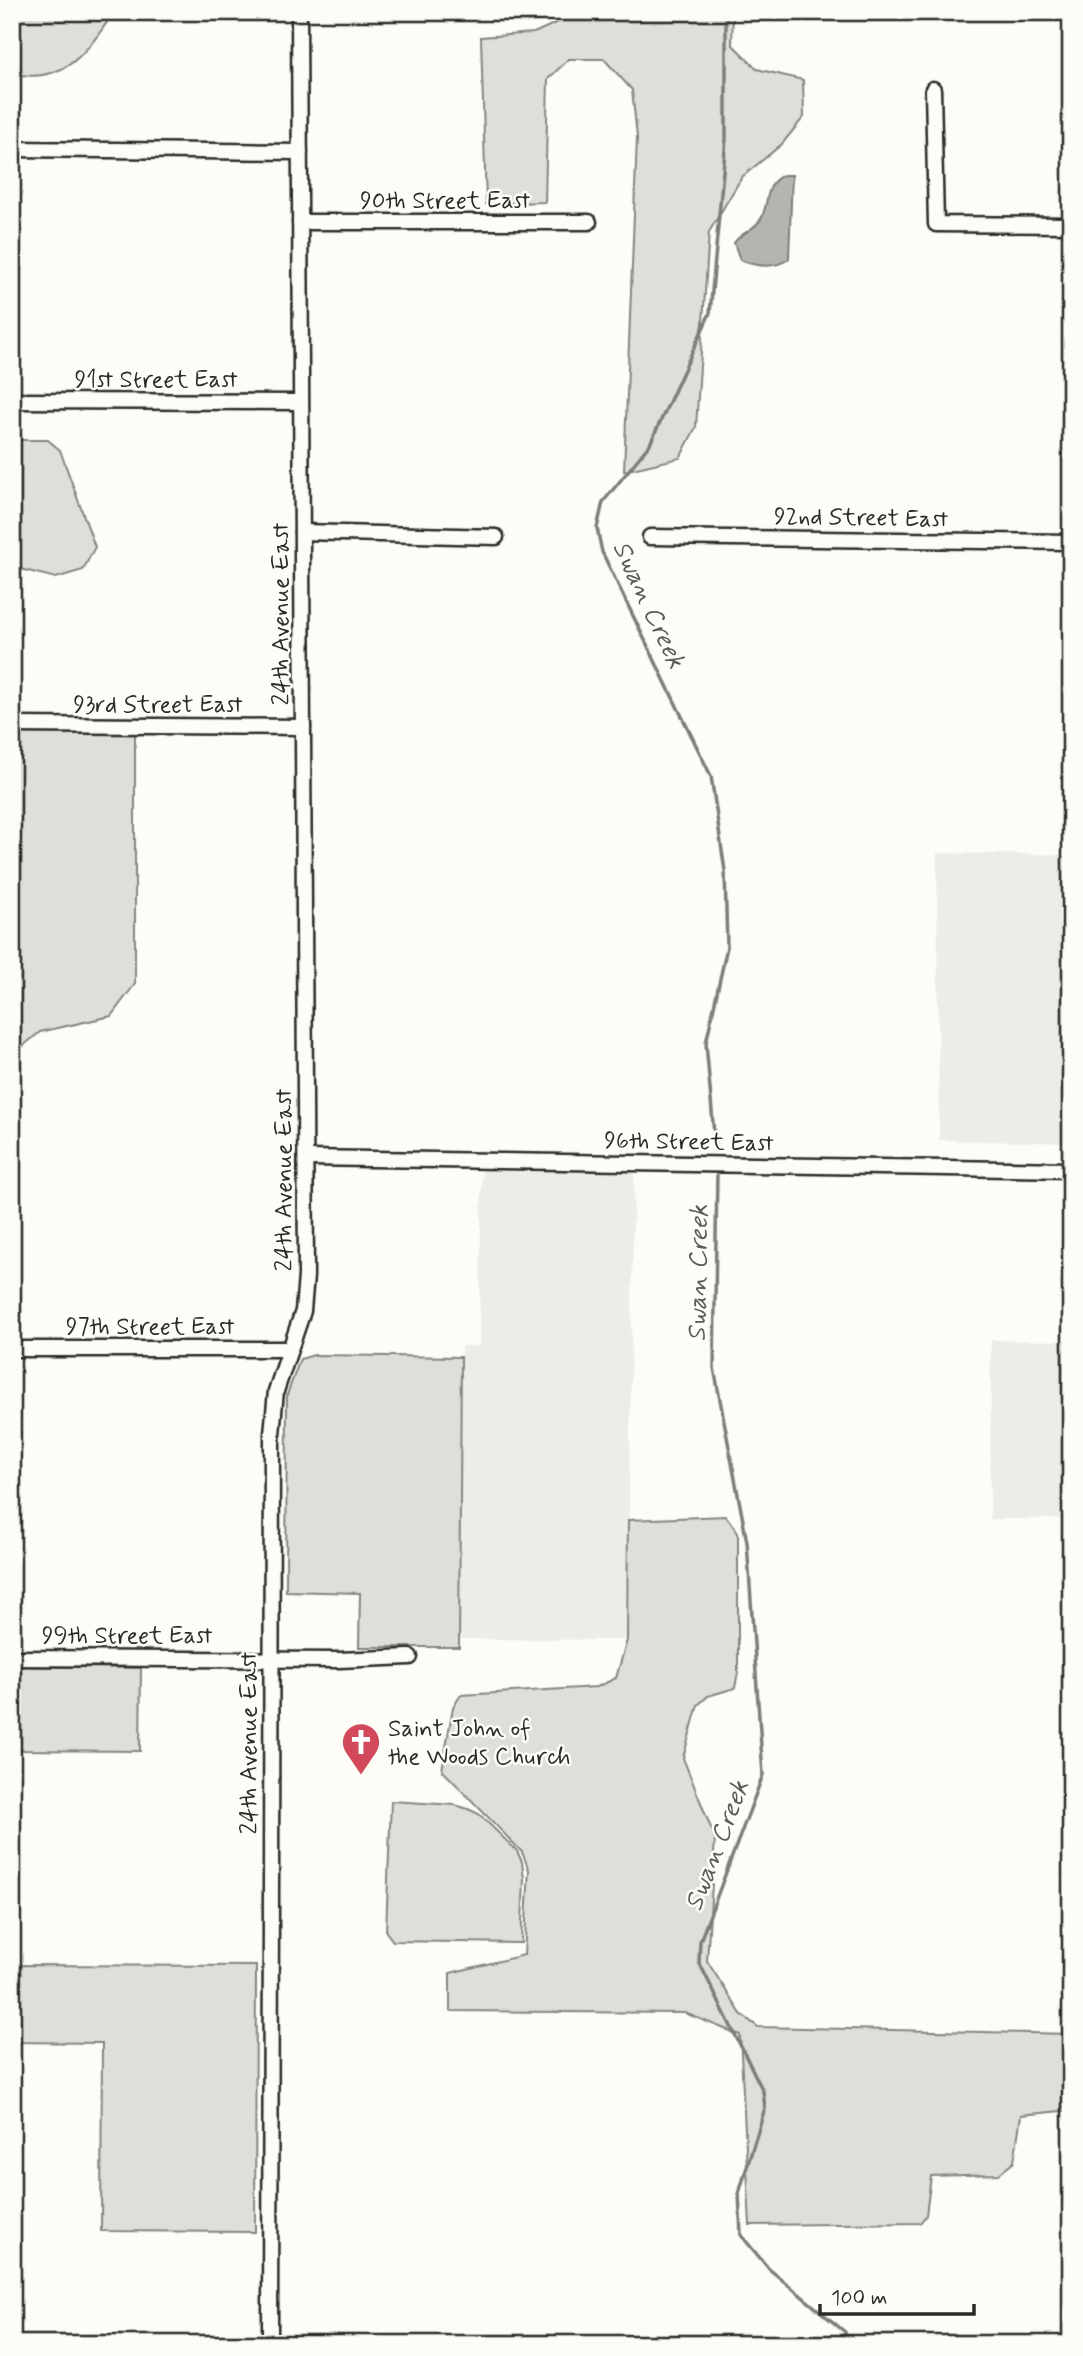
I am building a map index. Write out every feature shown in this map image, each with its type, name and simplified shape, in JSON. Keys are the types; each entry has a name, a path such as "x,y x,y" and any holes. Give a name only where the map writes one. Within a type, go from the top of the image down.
{"street":[{"name":"24th Avenue East","path":"270,2344 270,1658 274,1405 287,1349 303,1311 306,1158 299,12"},
{"path":"933,89 936,224 1071,225"},
{"path":"12,149 300,152"},
{"name":"90th Street East","path":"300,222 589,222"},
{"name":"91st Street East","path":"12,401 300,402"},
{"path":"302,533 496,537"},
{"name":"92nd Street East","path":"650,537 1071,542"},
{"name":"93rd Street East","path":"12,725 303,727"},
{"name":"96th Street East","path":"306,1158 1071,1170"},
{"name":"97th Street East","path":"12,1349 287,1349"},
{"name":"99th Street East","path":"12,1658 410,1657"}],"shaded area":[{"path":"12,12 114,12 94,40 73,62 47,74 31,76 12,74"},
{"path":"580,12 733,12 732,44 757,69 803,80 804,117 782,144 742,177 709,232 696,427 680,458 624,471 637,137 632,90 604,59 569,59 548,79 545,202 486,204 481,37 534,33"},
{"path":"784,175 792,175 789,259 764,266 740,260 734,243 762,217 771,187"},
{"path":"20,440 48,440 60,450 95,547 83,570 56,578 12,567 12,448"},
{"path":"12,731 135,733 135,984 111,1016 40,1032 12,1055"},
{"path":"937,853 1071,855 1071,1143 939,1140"},
{"path":"482,1166 634,1168 627,1640 459,1639 461,1346 479,1346"},
{"path":"991,1340 1071,1341 1071,1519 990,1519"},
{"path":"314,1355 461,1357 459,1647 359,1647 360,1593 286,1591 287,1395 300,1359"},
{"path":"726,1516 738,1533 738,1672 735,1688 708,1696 698,1705 683,1758 715,1838 707,1961 741,2014 758,2027 1071,2034 1071,2110 1021,2115 1014,2162 999,2174 931,2176 926,2215 920,2223 750,2225 740,2035 685,2013 450,2011 450,1973 524,1955 529,1870 522,1852 442,1770 453,1707 461,1695 597,1687 616,1678 627,1640 628,1520"},
{"path":"12,1666 141,1668 140,1751 12,1750"},
{"path":"391,1801 455,1805 468,1809 479,1814 517,1851 522,1862 524,1879 521,1943 393,1941 386,1932"},
{"path":"12,1965 256,1966 255,2232 101,2231 102,2043 12,2042"}],"waterway":[{"name":"Swan Creek","path":"715,1146 706,1043 727,947 725,871 711,776 602,552 597,528 603,502 650,444 710,313 726,139 726,12"},
{"name":"Swan Creek","path":"717,1173 714,1368 747,1542 763,1775 700,1941 699,1962 763,2091 765,2108 739,2193 741,2235 769,2269 845,2332 845,2344"}],"place":[{"name":"Saint John of the Woods Church","path":"361,1776"}]}
